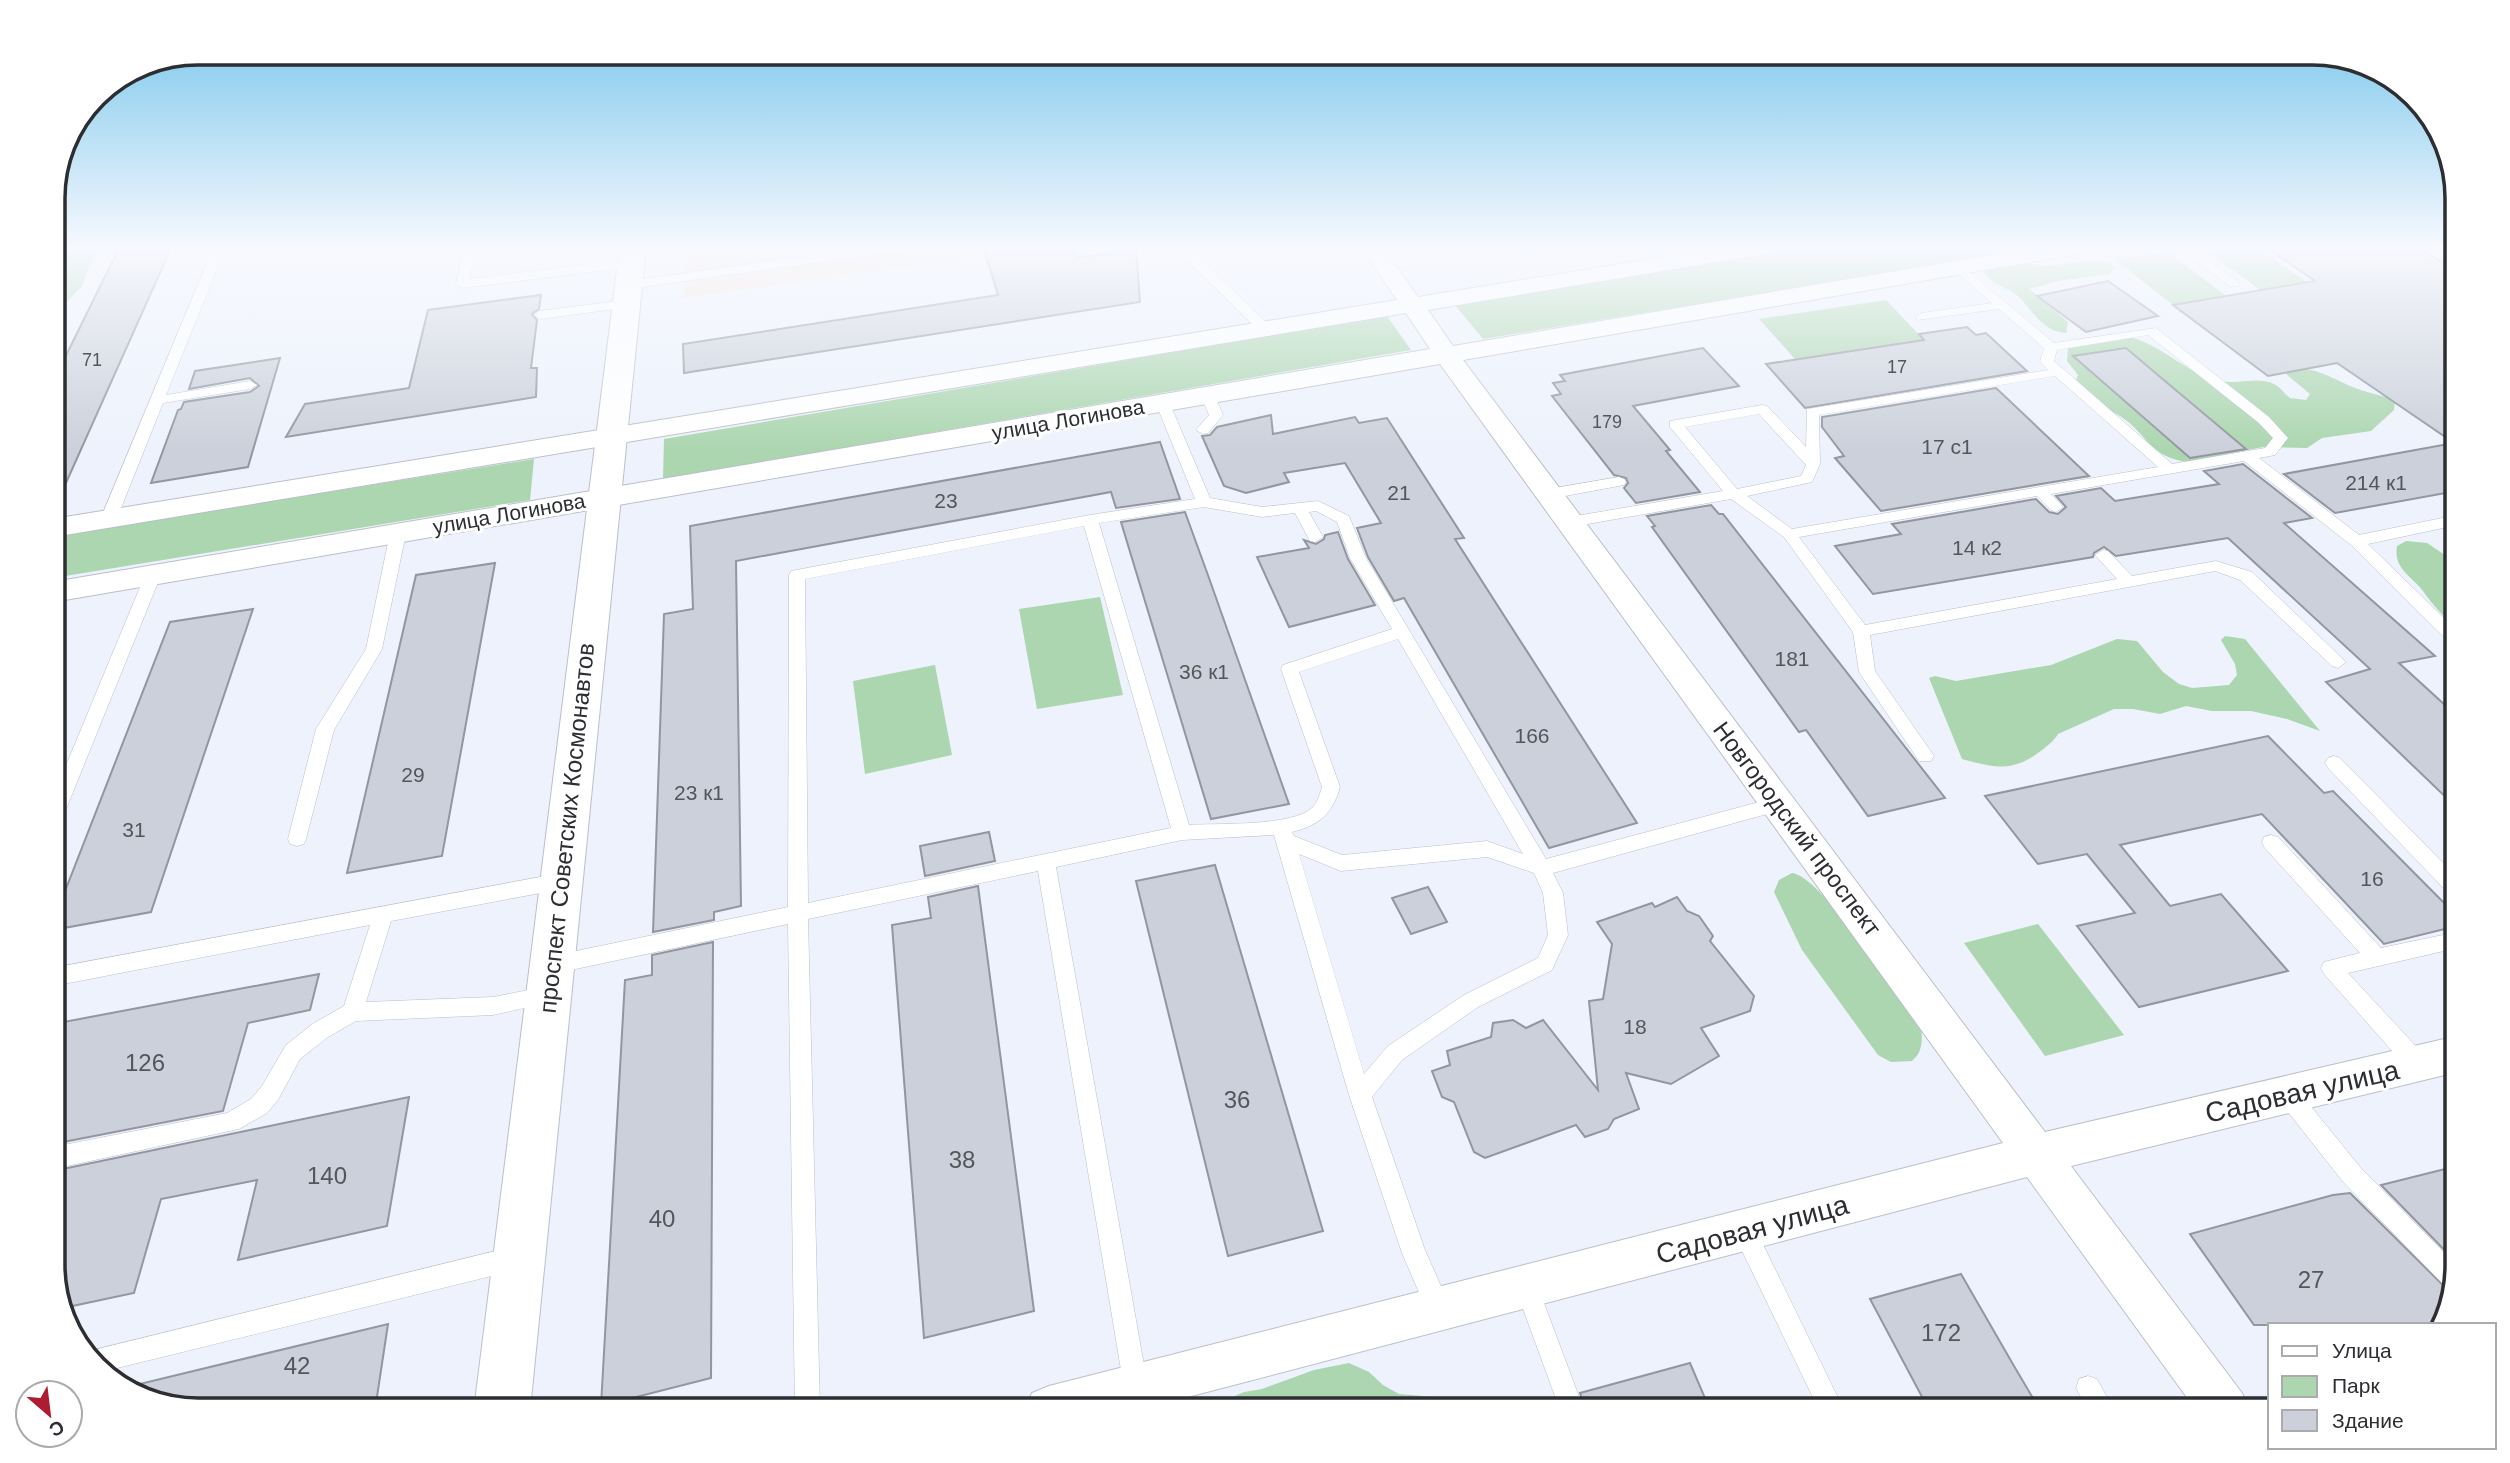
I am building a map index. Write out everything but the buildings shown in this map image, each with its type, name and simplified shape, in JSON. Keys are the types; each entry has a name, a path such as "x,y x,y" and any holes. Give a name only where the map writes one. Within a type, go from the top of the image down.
{"main road":[{"name":"проспект Советских Космонавтов","path":"503,1398 625,314"}],"street":[{"path":"65,526 1355,314"},
{"name":"Новгородский проспект","path":"1418,314 2216,1398"},
{"name":"улица Логинова","path":"65,590 1680,314"},
{"name":"Садовая улица","path":"1097,1398 2038,1154 2445,1057"}],"lane":[{"path":"109,519 193,314"},
{"path":"1250,314 1265,329"},
{"path":"1922,317 1940,314"},
{"path":"1789,534 2270,452 2281,438 2264,421 2151,331 2051,347 2013,314"},
{"path":"2051,347 2047,362 2169,470"},
{"path":"1570,522 1807,479 1812,464 1812,412 2058,372"},
{"path":"158,400 250,385"},
{"path":"1203,430 1216,415 1208,396"},
{"path":"1163,404 1204,502"},
{"path":"1812,464 1762,409 1675,425 1733,493 1789,534 1861,631 1867,672 1925,755"},
{"path":"2247,456 2356,541 2445,628"},
{"path":"1549,495 1619,482"},
{"path":"2041,492 2056,507"},
{"path":"807,1398 798,914 797,575 1090,520 1204,502 1262,512 1318,506 1344,519 1358,558 1541,868 1553,893 1558,935 1545,964 1471,1001 1395,1053 1360,1095"},
{"path":"1300,508 1315,537"},
{"path":"1090,520 1182,833"},
{"path":"2356,541 2445,522"},
{"path":"297,839 325,729 374,649 398,533"},
{"path":"2103,555 2129,582"},
{"path":"1861,631 2216,566 2229,568 2246,576 2338,662"},
{"path":"65,790 153,575"},
{"path":"1284,834 1311,820 1327,807 1331,787 1289,669 1402,632"},
{"path":"2334,763 2445,877"},
{"path":"65,1156 231,1122 259,1106 293,1052 321,1030 353,1012 493,1006 550,980 798,914 1046,864 1182,833 1284,834 1340,863 1487,849 1541,868 1778,803"},
{"path":"1284,834 1360,1095 1414,1253 1439,1309"},
{"path":"2271,842 2377,958"},
{"path":"1046,864 1136,1388"},
{"path":"65,974 562,881"},
{"path":"353,1012 383,914"},
{"path":"2417,1063 2331,968 2445,943"},
{"path":"2288,1095 2352,1175 2445,1270"},
{"path":"1745,1232 1826,1398"},
{"path":"104,1359 519,1258"},
{"path":"1527,1287 1568,1398"},
{"path":"2088,1388 2094,1398"}],"green space":[{"path":"1463,314 1634,314 1483,339"},
{"path":"1791,314 1900,314 1924,340 1795,359 1759,319"},
{"path":"2034,314 2059,314 2068,322 2066,333 2045,325"},
{"path":"1387,316 1411,350 663,479 664,439"},
{"path":"2113,334 2157,348 2206,377 2221,381 2268,382 2276,385 2290,398 2306,400 2310,394 2286,374 2293,370 2312,370 2391,399 2395,401 2394,410 2371,431 2322,438 2307,448 2263,447 2186,462 2173,459 2155,449 2120,416 2088,402 2072,390 2078,375 2067,361 2068,348 2078,339"},
{"path":"534,459 530,500 65,576 65,534"},
{"path":"2406,541 2427,543 2445,555 2445,617 2404,572 2398,561 2397,546"},
{"path":"1100,597 1123,695 1037,709 1019,609"},
{"path":"2225,636 2245,639 2320,731 2287,719 2251,711 2212,711 2186,706 2160,714 2114,709 2058,734 2042,750 2022,762 2004,766 1985,765 1962,759 1929,678 1935,676 1956,681 2051,665 2117,639 2137,641 2163,672 2179,684 2192,688 2229,685 2237,675 2235,664 2221,640"},
{"path":"935,665 952,755 865,774 853,681"},
{"path":"1792,873 1805,879 1840,915 1921,1024 1920,1049 1912,1061 1891,1062 1878,1055 1802,950 1774,892 1779,880"},
{"path":"2038,924 2124,1035 2045,1056 1964,943"},
{"path":"1349,1363 1369,1372 1383,1385 1399,1394 1434,1397 1230,1398 1314,1370"}]}
